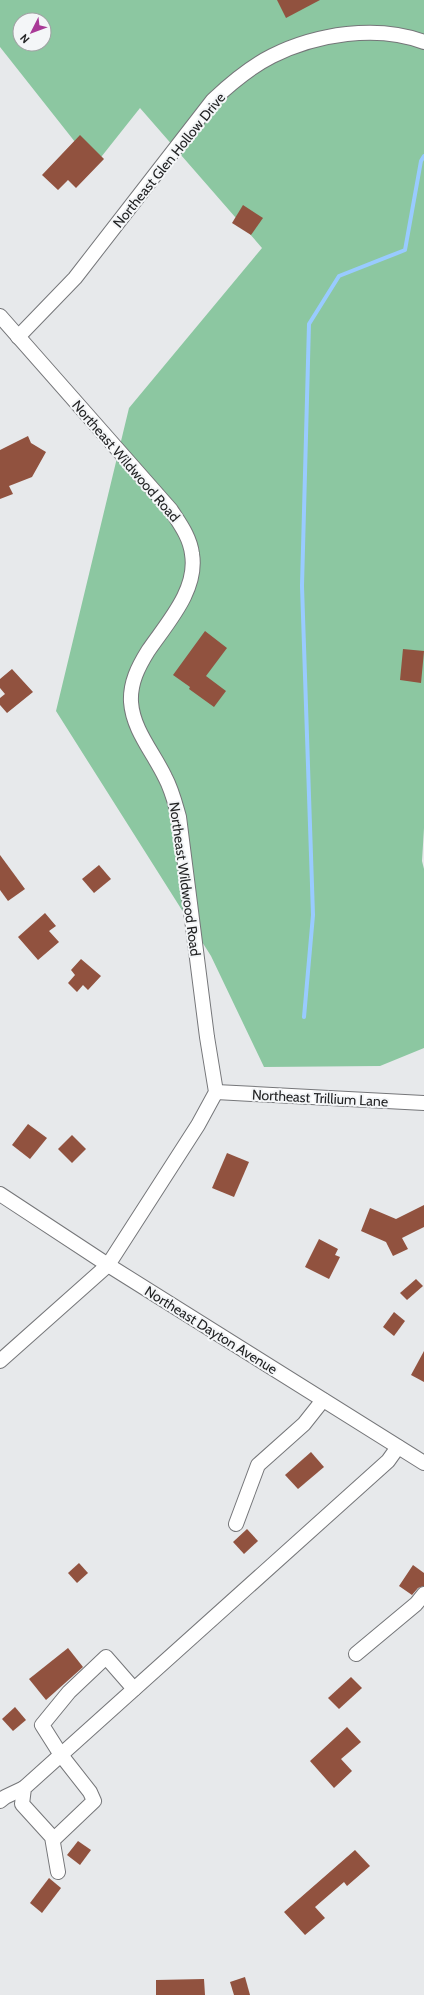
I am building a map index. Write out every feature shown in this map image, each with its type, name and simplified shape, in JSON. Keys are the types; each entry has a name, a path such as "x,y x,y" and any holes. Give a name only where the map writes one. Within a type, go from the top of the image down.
{"street":[{"name":"Northeast Glen Hollow Drive","path":"18,337 75,278 213,100 230,85 271,56 296,46 325,38 360,33 375,33 413,38 424,42"},
{"name":"Northeast Wildwood Road","path":"0,316 171,510 185,532 192,554 191,579 182,601 139,666 132,684 131,702 138,729 165,776 173,794 179,817 206,1037 216,1092"},
{"name":"Northeast Trillium Lane","path":"216,1092 424,1103"},
{"path":"0,1361 108,1265 198,1125 216,1092"},
{"name":"Northeast Dayton Avenue","path":"0,1194 108,1265 424,1463"},
{"path":"236,1524 258,1465 304,1424 323,1400"},
{"path":"0,1802 5,1797 24,1788 134,1690 388,1461 398,1447"},
{"path":"356,1654 416,1604 424,1594"},
{"path":"53,1840 94,1801 90,1792 61,1755 42,1725 69,1692 106,1657 134,1690"},
{"path":"24,1788 22,1804 53,1840 58,1872"}],"green space":[{"path":"0,0 424,0 424,828 422,861 424,869 424,1048 380,1066 264,1067 211,956 56,711 129,408 262,248 140,108 94,166 0,47"}],"building":[{"path":"277,0 320,0 286,18"},
{"path":"80,135 104,159 76,188 68,180 58,190 42,175"},
{"path":"243,205 263,218 251,235 232,223"},
{"path":"28,436 31,443 46,452 32,477 9,486 13,494 0,499 0,450"},
{"path":"205,631 227,648 206,676 226,691 214,707 173,675"},
{"path":"403,649 424,651 421,683 400,680"},
{"path":"12,669 33,692 7,713 0,705 0,698 5,694 0,688 0,679"},
{"path":"0,855 25,889 8,901 0,890"},
{"path":"99,865 111,879 94,893 82,879"},
{"path":"45,913 56,926 49,931 59,942 38,960 18,937"},
{"path":"81,959 101,976 88,990 83,985 77,992 68,983 75,975 71,970"},
{"path":"28,1124 47,1138 30,1159 12,1145"},
{"path":"72,1135 86,1149 72,1163 58,1149"},
{"path":"227,1153 249,1162 234,1197 212,1188"},
{"path":"424,1205 424,1227 402,1238 408,1249 393,1256 386,1242 361,1231 370,1208 396,1219"},
{"path":"319,1239 338,1249 335,1255 340,1257 329,1279 305,1267"},
{"path":"416,1279 423,1286 407,1300 400,1293"},
{"path":"394,1312 405,1321 394,1336 383,1327"},
{"path":"424,1351 424,1382 411,1375"},
{"path":"311,1452 324,1467 298,1489 285,1475"},
{"path":"247,1529 258,1541 244,1554 233,1542"},
{"path":"79,1563 88,1573 77,1583 68,1573"},
{"path":"413,1565 424,1573 424,1586 418,1588 412,1595 399,1586"},
{"path":"68,1648 83,1667 46,1700 29,1679"},
{"path":"351,1677 362,1688 339,1709 328,1698"},
{"path":"15,1707 26,1720 13,1731 2,1719"},
{"path":"347,1727 361,1742 341,1759 352,1771 334,1788 310,1761"},
{"path":"78,1841 91,1850 80,1865 67,1855"},
{"path":"355,1850 370,1866 347,1886 344,1882 315,1907 325,1918 305,1935 284,1912"},
{"path":"49,1878 61,1888 42,1913 30,1903"},
{"path":"245,1977 250,1995 234,1995 230,1982"},
{"path":"204,1979 205,1995 156,1995 156,1980"}],"waterway":[{"path":"304,1017 313,915 302,586 309,324 339,276 405,250 421,161 424,156"}]}
